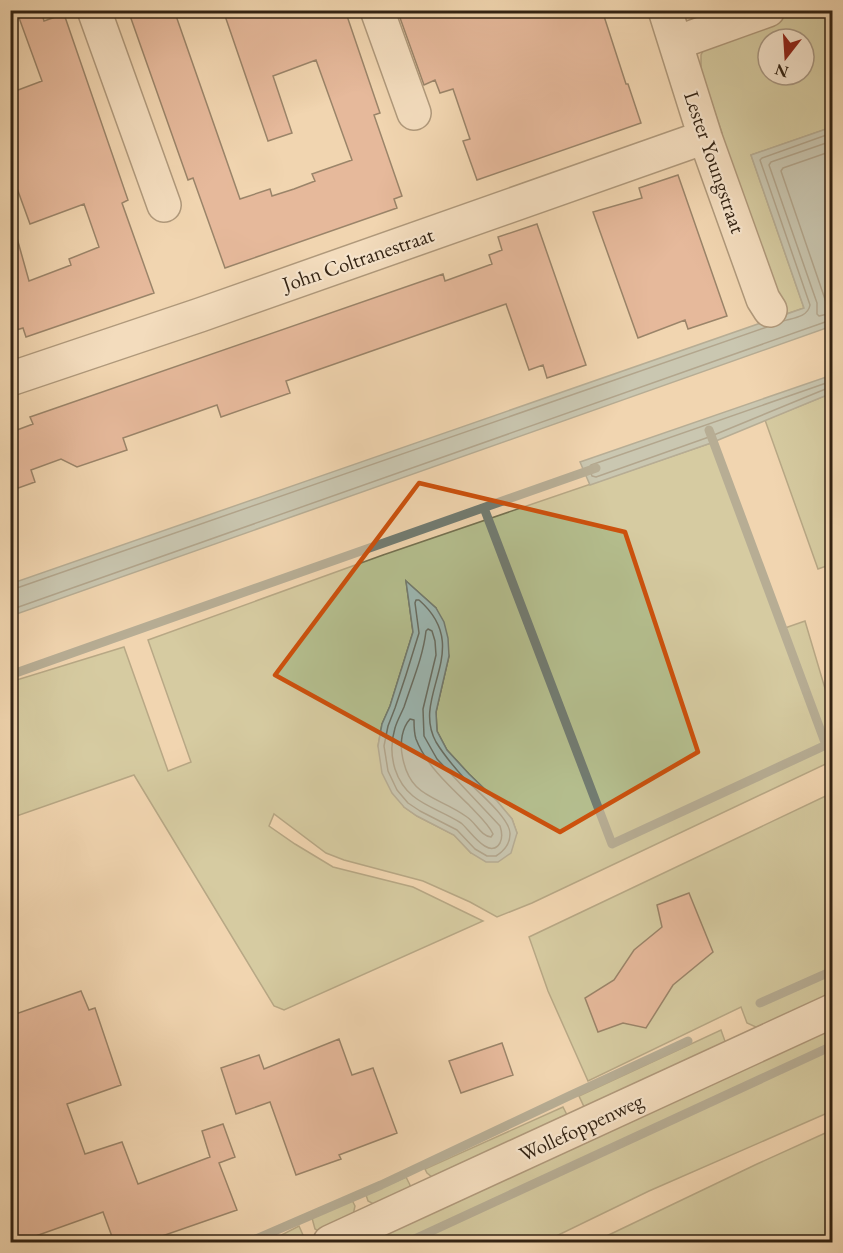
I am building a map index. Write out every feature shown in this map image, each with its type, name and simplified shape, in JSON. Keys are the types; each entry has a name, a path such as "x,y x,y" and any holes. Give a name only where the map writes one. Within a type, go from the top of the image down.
{"street":[{"path":"94,10 164,206"},
{"path":"377,10 414,113"},
{"name":"Lester Youngstraat","path":"665,10 705,137 763,298 770,310"},
{"path":"676,43 768,10"},
{"name":"John Coltranestraat","path":"10,379 200,315 705,137"},
{"name":"Wollefoppenweg","path":"330,1242 832,1011"}],"highlighted area":[{"path":"419,483 625,532 698,752 560,832 275,675"}],"green space":[{"path":"793,11 832,11 832,127 751,155 804,308 777,317 722,141 722,133 701,72 701,55 705,47 717,37"},
{"path":"832,393 832,564 818,569 765,420"},
{"path":"711,443 782,629 805,621 832,712 832,761 532,903 497,917 423,881 326,853 274,814 269,826 333,867 413,887 483,921 284,1010 274,1006 134,775 11,818 10,682 124,647 168,771 191,762 148,640 383,555","holes":["406,581 436,608 449,656 436,712 437,731 447,750 512,819 517,833 471,853 454,835 404,807 378,746 382,724 390,706 413,632"]},
{"path":"832,793 832,995 758,1028 747,1023 741,1007 588,1081 548,991 529,937"},
{"path":"832,1024 832,1111 649,1191 544,1242 360,1242"},
{"path":"721,1030 726,1044 586,1111 579,1096"},
{"path":"563,1107 569,1119 437,1181 425,1169"},
{"path":"832,1130 832,1242 594,1242 757,1164"},
{"path":"406,1177 410,1185 408,1193 379,1207 368,1201 366,1195"},
{"path":"352,1200 355,1206 352,1220 323,1234 315,1229 312,1218"},
{"path":"299,1226 303,1235 302,1242 268,1242"}],"water":[{"path":"832,127 832,326 11,616 10,584 804,308 751,155"},
{"path":"832,375 832,393 711,443 590,485 580,462"},
{"path":"406,581 436,608 444,622 448,638 449,656 436,712 437,731 447,750 512,819 517,833 511,853 498,862 486,862 471,853 454,835 404,807 392,793 382,773 378,746 382,724 390,706 413,632"}],"building":[{"path":"31,10 41,10 44,21 64,14 128,200 122,203 154,293 26,337 23,328 10,332 10,238 17,238 29,281 71,265 69,259 99,247 84,204 30,224 10,169 10,93 42,81 18,15"},
{"path":"128,10 174,10 240,199 270,189 272,196 294,189 315,181 312,174 352,160 316,60 273,76 292,133 268,141 223,10 345,10 380,113 374,115 402,196 394,199 397,208 225,268 193,178 188,180"},
{"path":"413,10 602,10 641,123 477,180 463,141 470,139 453,89 440,93 435,80 424,85 399,15"},
{"path":"678,175 727,316 688,329 685,320 638,338 593,212 642,198 639,188"},
{"path":"537,224 586,365 547,378 543,365 529,370 506,304 286,381 290,393 221,417 217,405 123,438 127,450 77,467 61,459 31,470 35,482 10,491 10,421 14,421 17,430 33,424 30,417 443,274 445,281 492,264 489,255 502,250 498,237"},
{"path":"689,893 713,952 673,985 646,1028 623,1023 598,1032 585,998 614,980 634,950 662,927 657,905"},
{"path":"81,991 89,1010 95,1008 121,1085 67,1104 85,1154 122,1142 138,1184 210,1157 202,1131 223,1124 235,1157 219,1163 237,1210 145,1242 114,1242 103,1212 19,1242 10,1242 10,1016"},
{"path":"339,1039 352,1075 373,1068 397,1133 339,1155 341,1159 296,1175 270,1102 236,1114 221,1068 259,1055 264,1069"},
{"path":"502,1043 513,1075 461,1093 449,1061"}],"waterway":[{"path":"484,508 612,844 826,745 709,430"},
{"path":"10,675 596,468"},
{"path":"760,1003 832,971"},
{"path":"249,1242 381,1185 688,1041"},
{"path":"408,1242 832,1046"}]}
